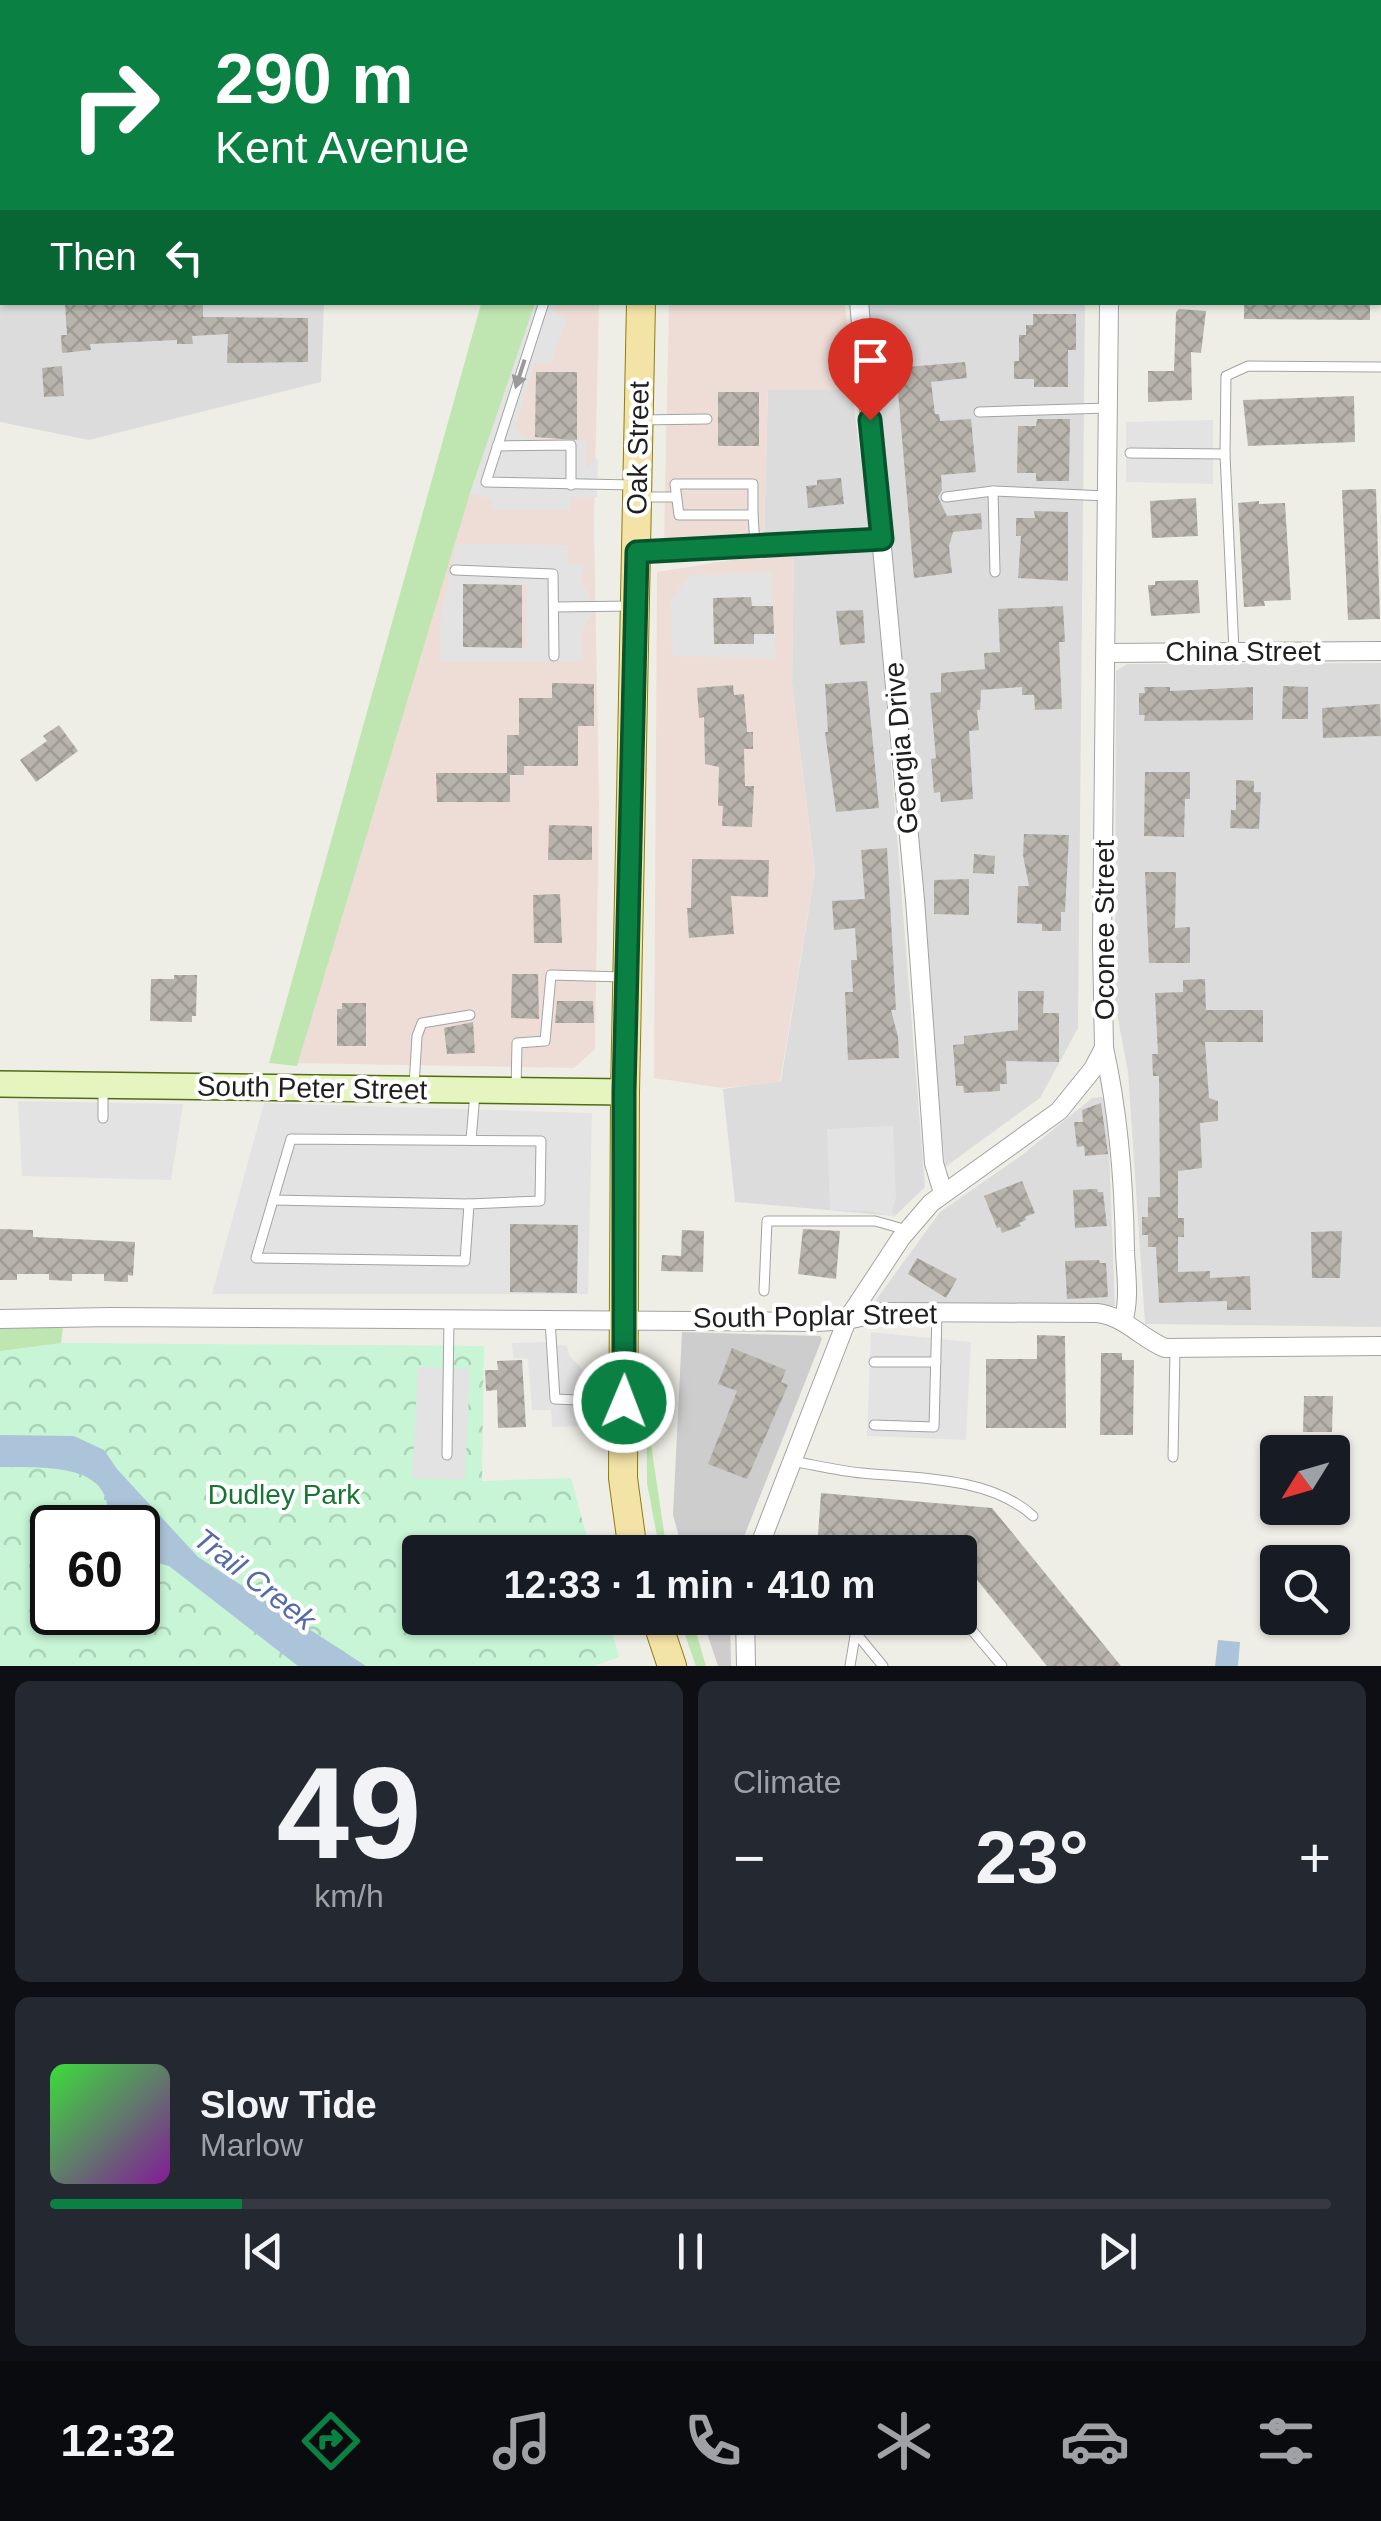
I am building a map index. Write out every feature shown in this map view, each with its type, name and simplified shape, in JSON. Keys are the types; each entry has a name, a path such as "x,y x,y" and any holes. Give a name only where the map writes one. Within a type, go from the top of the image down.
{"main road":[{"name":"Oak Street","path":"631,1535 623,1478 624,1092 641,305"},
{"path":"661,1635 670,1665"}],"street":[{"name":"Georgia Drive","path":"859,305 934,1162 943,1194"},
{"name":"Oconee Street","path":"764,1535 847,1320 908,1230 930,1203 1059,1111 1086,1080 1104,1048 1109,305"},
{"path":"637,552 882,539"},
{"name":"China Street","path":"1106,653 1381,650"},
{"path":"1104,1048 1116,1101 1124,1194 1128,1292 1123,1322"},
{"name":"South Peter Street","path":"0,1084 624,1092"},
{"name":"South Poplar Street","path":"0,1319 847,1320 884,1312 1097,1313 1123,1322 1152,1343 1175,1348 1381,1346"},
{"path":"745,1635 746,1666"}],"lane":[{"path":"543,305 486,482 572,485 676,496"},
{"path":"1234,650 1225,454 1226,376 1248,366 1381,367"},
{"path":"979,412 1108,408"},
{"path":"639,420 708,420"},
{"path":"497,446 571,446 572,485"},
{"path":"1130,453 1225,454"},
{"path":"752,515 680,515 676,484 753,484 755,545"},
{"path":"946,497 993,491 1107,496"},
{"path":"993,491 995,572"},
{"path":"455,570 553,574 554,656"},
{"path":"554,607 636,606"},
{"path":"516,1090 518,1043 545,1042 551,975 627,977"},
{"path":"414,1089 417,1036 422,1023 470,1015"},
{"path":"103,1118 104,1086"},
{"path":"471,1140 475,1090"},
{"path":"273,1200 469,1204 540,1201 541,1141 292,1139 273,1200 256,1258 465,1262 469,1204"},
{"path":"764,1291 767,1221 876,1221 908,1230"},
{"path":"874,1425 934,1427 937,1313"},
{"path":"447,1455 449,1319"},
{"path":"550,1319 555,1399 624,1402"},
{"path":"1173,1457 1175,1348"},
{"path":"874,1362 936,1362"},
{"path":"792,1461 858,1473 930,1478 1010,1498 1033,1516"},
{"path":"850,1666 855,1635"},
{"path":"857,1635 883,1666"},
{"path":"976,1635 1002,1666"}],"shaded area":[{"path":"0,305 324,305 321,382 89,440 0,422"},
{"path":"525,305 599,305 594,523 599,805 595,1049 574,1068 290,1063 492,310"},
{"path":"534,305 557,305 555,314 567,319 550,365 535,363 515,428 531,440 587,440 586,468 598,458 597,497 570,497 569,510 492,510 492,499 470,493"},
{"path":"669,305 845,305 852,390 768,390 764,537 664,542"},
{"path":"867,305 1085,305 1078,1028 1040,1098 945,1167"},
{"path":"768,390 852,390 869,526 764,537"},
{"path":"1213,420 1213,484 1126,482 1126,422"},
{"path":"457,544 567,545 568,561 583,564 582,586 590,594 591,621 586,622 582,633 583,661 440,661 441,613","holes":["464,584 527,585 526,648 463,647"]},
{"path":"874,549 925,1187 895,1216 735,1202 723,1089 781,1081 815,872 792,684 794,550"},
{"path":"794,550 792,684 815,872 780,1082 723,1088 654,1078 657,572"},
{"path":"771,572 773,606 752,606 751,597 713,598 714,644 753,644 754,634 774,634 776,658 672,656 671,599 690,576"},
{"path":"1381,663 1381,1327 1145,1324 1128,1072 1115,1003 1116,671 1127,664"},
{"path":"1092,1098 1107,1100 1115,1306 873,1304 940,1212 1022,1155"},
{"path":"18,1101 183,1104 171,1180 22,1176"},
{"path":"264,1103 592,1113 588,1294 212,1294"},
{"path":"893,1126 895,1217 868,1211 830,1210 827,1129"},
{"path":"682,1332 820,1336 745,1535 678,1535 673,1515"},
{"path":"871,1332 971,1342 966,1440 867,1436"},
{"path":"512,1343 567,1346 569,1355 582,1369 584,1382 591,1389 591,1418 583,1416 582,1426 552,1427 551,1410 532,1410 528,1359 513,1358"},
{"path":"418,1367 470,1369 465,1480 412,1478"},
{"path":"708,1635 730,1635 731,1666 718,1666"}],"green space":[{"path":"481,305 535,305 470,493 297,1066 269,1063"},
{"path":"0,1327 63,1327 61,1343 0,1380"},
{"name":"Dudley Park","path":"61,1343 484,1346 482,1481 571,1478 586,1535 402,1535 402,1635 613,1635 619,1657 594,1666 0,1666 0,1351"},
{"path":"646,1365 650,1365 651,1444 664,1535 657,1535 647,1483"},
{"path":"685,1635 697,1635 706,1666 696,1666"}],"water":[{"path":"0,1435 74,1436 104,1450 150,1505 107,1505 102,1490 75,1473 0,1467"},
{"path":"160,1516 198,1557 366,1666 298,1666 169,1566 160,1563"},
{"path":"1218,1640 1240,1642 1238,1666 1215,1666"}],"building":[{"path":"65,305 203,305 203,317 308,318 308,362 227,363 228,334 192,336 193,344 177,344 177,340 90,344 91,350 62,353 61,335 67,335"},
{"path":"1244,305 1370,305 1370,320 1244,319"},
{"path":"1179,309 1206,311 1201,353 1191,352 1192,400 1148,402 1148,371 1174,371"},
{"path":"1033,314 1076,314 1076,350 1068,350 1068,387 1034,387 1034,379 1014,379 1019,335 1026,335 1026,325 1033,325"},
{"path":"965,362 967,378 931,382 935,414 939,414 940,421 971,419 976,472 941,475 942,490 938,497 947,516 981,513 982,529 953,532 949,546 952,573 914,578 896,368"},
{"path":"62,366 64,396 44,397 42,368"},
{"path":"536,372 577,372 577,440 535,437"},
{"path":"718,392 759,392 759,446 718,446"},
{"path":"1354,396 1355,442 1248,446 1243,400"},
{"path":"1037,419 1070,419 1069,481 1036,481 1036,473 1017,473 1018,426 1036,426"},
{"path":"841,478 844,504 808,508 806,486 817,485 817,480"},
{"path":"1376,489 1380,619 1348,620 1342,490"},
{"path":"1196,498 1198,536 1152,538 1150,501"},
{"path":"1238,503 1285,503 1291,600 1244,607"},
{"path":"1034,511 1068,512 1068,581 1018,578 1021,536 1016,536 1016,518 1035,518"},
{"path":"1198,580 1200,613 1151,616 1148,585 1155,585 1155,581"},
{"path":"463,584 522,585 522,648 463,647"},
{"path":"751,597 752,606 773,606 774,634 754,634 754,644 714,644 713,598"},
{"path":"1063,606 1065,642 1059,642 1062,709 1035,710 1034,695 1022,695 1022,687 981,690 979,730 969,731 973,799 941,802 940,792 934,793 931,759 936,758 930,693 941,692 941,673 985,669 984,653 1000,652 998,609"},
{"path":"863,610 865,643 840,645 836,611"},
{"path":"867,681 879,808 836,812 825,732 825,684"},
{"path":"552,683 594,684 594,726 578,726 578,766 524,766 524,775 510,775 510,802 437,802 436,773 507,773 507,735 519,735 519,698 552,698"},
{"path":"733,685 734,695 744,694 747,732 753,732 753,749 744,749 745,786 754,786 752,827 722,826 719,767 705,764 704,717 699,718 697,688"},
{"path":"1283,686 1308,687 1308,719 1282,719"},
{"path":"1144,687 1170,687 1170,691 1253,687 1253,720 1144,721 1145,715 1139,715 1139,693 1145,693"},
{"path":"1380,704 1381,736 1323,738 1322,708"},
{"path":"59,725 78,751 36,782 20,760 47,741 43,736"},
{"path":"1145,772 1190,772 1184,837 1144,836"},
{"path":"1236,780 1254,781 1254,792 1261,792 1259,829 1230,828 1231,810 1236,810"},
{"path":"549,825 592,826 592,860 548,860"},
{"path":"1024,834 1069,835 1061,931 1042,931 1042,924 1017,923 1018,886 1029,886 1023,855"},
{"path":"887,848 896,1010 891,1010 899,1058 848,1060 845,992 853,992 855,928 834,930 832,901 865,899 861,850"},
{"path":"974,854 995,856 994,874 973,873"},
{"path":"692,859 769,860 768,897 731,896 734,934 689,938 687,908 691,908"},
{"path":"1145,872 1176,872 1175,928 1190,927 1190,963 1149,963"},
{"path":"969,879 969,915 934,914 934,880"},
{"path":"560,894 562,943 534,943 533,895"},
{"path":"512,974 538,974 539,1019 511,1018"},
{"path":"174,975 197,975 196,1016 192,1016 192,1022 150,1021 151,979 174,979"},
{"path":"1205,979 1206,1010 1263,1010 1263,1042 1205,1042 1209,1098 1218,1101 1218,1121 1200,1123 1202,1168 1178,1171 1178,1218 1184,1218 1184,1237 1178,1237 1178,1272 1210,1271 1210,1278 1250,1276 1251,1310 1227,1310 1227,1301 1159,1303 1156,1247 1148,1247 1148,1235 1142,1235 1142,1217 1148,1217 1148,1197 1160,1197 1159,1076 1153,1076 1152,1054 1158,1054 1155,993 1183,992 1183,980"},
{"path":"1018,991 1044,991 1043,1013 1059,1013 1059,1062 1006,1061 1007,1084 1000,1084 1000,1091 964,1093 963,1086 956,1086 953,1045 964,1044 964,1036 1018,1030"},
{"path":"557,1001 593,1001 594,1023 555,1023"},
{"path":"342,1003 366,1003 366,1046 337,1046 337,1009 342,1009"},
{"path":"473,1022 475,1053 447,1054 444,1028"},
{"path":"1101,1103 1108,1154 1085,1156 1084,1146 1077,1147 1074,1122 1083,1122 1082,1110"},
{"path":"1022,1181 1035,1213 1025,1217 1019,1223 1021,1226 1002,1233 984,1196"},
{"path":"1073,1190 1103,1192 1107,1226 1075,1228"},
{"path":"510,1224 578,1225 577,1293 510,1292"},
{"path":"0,1229 33,1230 33,1237 135,1242 133,1276 128,1275 128,1282 104,1281 104,1274 72,1274 72,1281 49,1280 49,1274 17,1274 17,1280 0,1280"},
{"path":"803,1229 840,1231 836,1279 798,1274"},
{"path":"682,1230 704,1231 703,1272 661,1271 662,1255 681,1256"},
{"path":"1342,1231 1340,1278 1312,1278 1311,1232"},
{"path":"917,1258 957,1279 946,1298 908,1274"},
{"path":"1065,1261 1106,1263 1108,1297 1067,1299"},
{"path":"1037,1335 1065,1336 1066,1428 986,1428 986,1359 1037,1359"},
{"path":"732,1348 786,1370 781,1382 788,1385 747,1479 708,1464 737,1391 718,1384"},
{"path":"1101,1353 1122,1353 1122,1360 1134,1360 1133,1435 1100,1435"},
{"path":"522,1360 526,1427 498,1428 497,1390 486,1391 485,1370 498,1370 497,1361"},
{"path":"1304,1396 1333,1396 1332,1432 1303,1432"},
{"path":"821,1493 992,1508 1121,1666 1047,1666 977,1580 977,1535 818,1535"}],"route":[{"path":"624,1402 624,1092 637,552 882,539 870,420"}],"water label":[{"name":"Trail Creek","path":"255,1579"}]}
